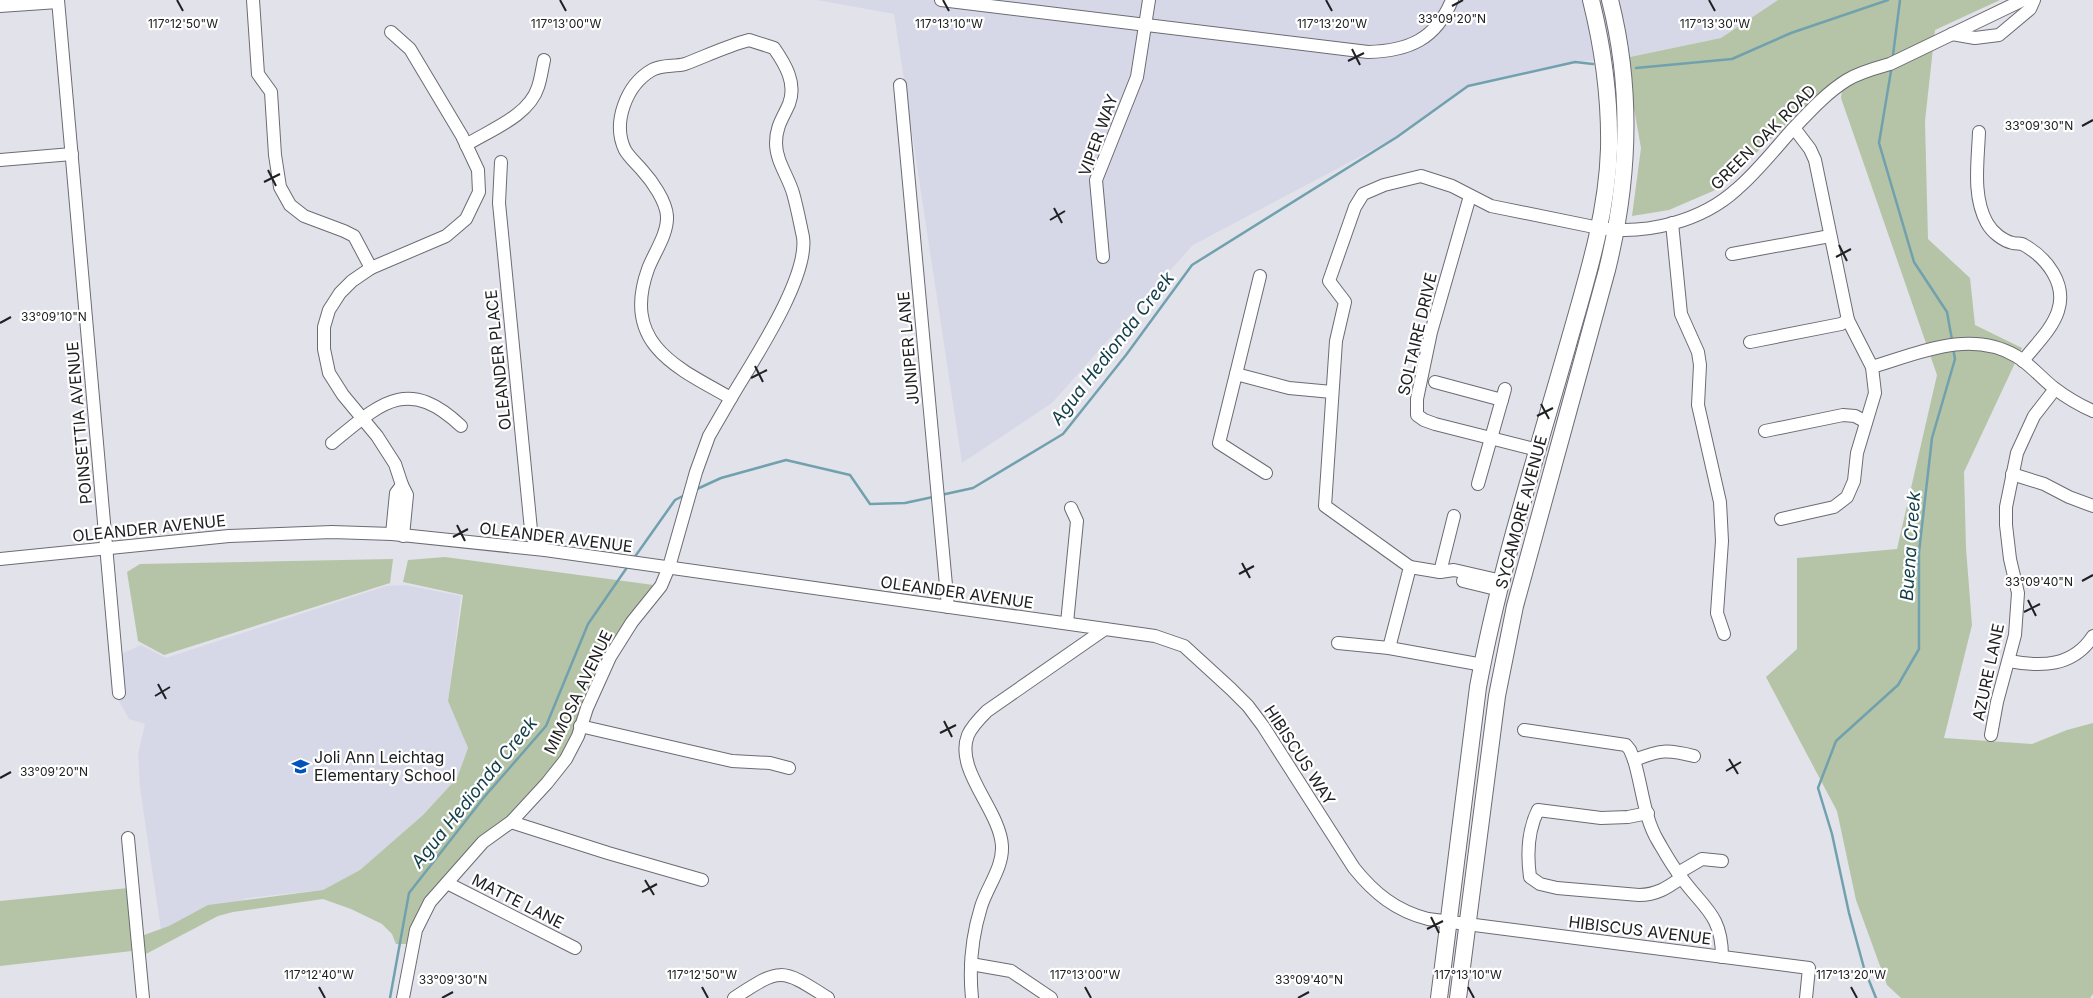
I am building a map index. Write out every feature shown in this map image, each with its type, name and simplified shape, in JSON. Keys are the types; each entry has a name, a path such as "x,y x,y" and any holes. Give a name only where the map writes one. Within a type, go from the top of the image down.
{"main road":[{"name":"SYCAMORE AVENUE","path":"1439,998 1483,665 1501,585 1599,228 1608,159 1608,116 1604,63 1591,0"},
{"name":"SYCAMORE AVENUE","path":"1458,998 1497,696 1505,652 1518,596 1616,231 1625,161 1625,104 1621,60 1610,0"}],"street":[{"path":"253,0 258,74 271,92 275,155 280,186 290,205 304,216 354,236 371,268"},
{"path":"941,0 1368,52 1387,52 1404,48 1422,40 1434,30 1446,14 1452,0"},
{"name":"VIPER WAY","path":"1103,257 1096,180 1137,77 1146,25 1148,0"},
{"name":"GREEN OAK ROAD","path":"1599,228 1616,231 1638,230 1672,223 1718,205 1738,189 1818,102 1848,79 1868,70 1890,64 2023,0"},
{"path":"1952,34 1975,38 1999,35 2030,9 2034,0"},
{"path":"0,6 58,1"},
{"name":"POINSETTIA AVENUE","path":"58,1 119,693"},
{"path":"391,32 410,49 466,145 478,170 479,192 466,219 446,236 371,268 352,281 340,293 329,310 324,327 324,349 329,373 343,395 395,464 407,495 398,535"},
{"name":"MIMOSA AVENUE","path":"403,998 419,921 430,902 483,842 511,822 547,784 566,759 578,736 580,726 610,657 632,622 661,586 709,436 731,398 791,294 803,254 803,239 792,192 776,153 776,140 780,120 790,102 791,80 786,67 774,48 754,40 736,44 682,65 660,67 651,70 636,83 628,95 620,118 620,129 625,150 649,179 664,202 667,215 663,237 641,289 642,319 652,342 670,362 731,398"},
{"path":"466,145 516,116 526,107 538,88 544,60"},
{"name":"JUNIPER LANE","path":"900,86 941,510 948,607"},
{"path":"1781,519 1834,507 1847,497 1854,481 1857,453 1875,393 1872,367 1848,320 1815,160 1810,149 1794,128"},
{"path":"1979,132 1978,195 1987,223 2000,237 2011,243 2022,244 2043,258 2052,270 2060,295 2059,310 2053,322 2023,361"},
{"path":"0,160 72,154"},
{"name":"OLEANDER PLACE","path":"500,162 499,203 531,530 534,540 544,550"},
{"path":"1501,585 1454,570 1440,572 1410,567 1325,506 1336,341 1344,302 1329,281 1355,207 1362,194 1384,185 1421,176 1434,179 1491,206 1599,228"},
{"name":"SOLTAIRE DRIVE","path":"1470,196 1431,332 1417,400 1417,415 1435,424 1538,450"},
{"path":"1672,223 1681,314 1698,352 1700,365 1698,405 1720,502 1722,541 1717,613 1724,634"},
{"path":"1732,254 1830,236"},
{"path":"1260,276 1219,443 1266,473"},
{"path":"1750,342 1841,324 1848,320"},
{"path":"1872,367 1937,348 1966,342 1985,344 2016,356 2055,389 2077,404 2093,411"},
{"path":"1236,374 1289,388 1332,392"},
{"path":"1435,382 1504,395 1478,484"},
{"name":"AZURE LANE","path":"1991,735 1997,702 2016,634 2018,593 2010,559 2006,525 2006,507 2012,474 2017,453 2034,416 2055,389"},
{"path":"332,443 362,418 383,404 413,398 429,402 445,411 461,426"},
{"path":"1765,431 1843,415 1855,416 1866,422"},
{"path":"2012,474 2044,484 2069,497 2093,506"},
{"path":"1067,623 1077,521 1070,508"},
{"path":"1440,572 1454,516"},
{"name":"OLEANDER AVENUE","path":"0,559 229,536 332,532 398,535 544,550 1105,629"},
{"path":"1389,648 1410,567"},
{"path":"972,998 970,964 981,907 996,874 1002,848 1000,829 972,775 967,760 968,736 987,711 1105,629"},
{"name":"HIBISCUS WAY","path":"1105,629 1149,635 1170,640 1184,646 1248,706 1354,868 1368,886 1388,902 1412,915 1468,924"},
{"path":"2010,661 2034,666 2061,662 2076,654 2093,636"},
{"path":"1338,643 1389,648 1483,665"},
{"path":"580,726 732,761 770,763 788,768"},
{"path":"1524,730 1626,745 1634,760 1657,840 1679,875 1716,922 1721,934 1722,956"},
{"path":"1634,760 1652,753 1672,750 1694,756"},
{"path":"1648,813 1628,817 1601,818 1538,810 1533,820 1529,846 1530,877 1540,884 1558,888 1650,895 1660,892 1679,875 1702,859 1722,861"},
{"path":"511,822 702,880"},
{"path":"128,838 143,998"},
{"name":"MATTE LANE","path":"447,883 575,948"},
{"name":"HIBISCUS AVENUE","path":"1468,924 1809,968 1806,998"},
{"path":"970,964 1010,971 1051,998"},
{"path":"734,998 763,978 777,974 788,975 801,980 828,998"}],"shaded area":[{"path":"817,0 1778,0 1721,38 1625,58 1575,62 1468,86 1397,137 1193,245 1052,403 962,463 894,14"},
{"name":"Joli Ann Leichtag Elementary School","path":"405,585 461,596 448,701 468,748 457,778 423,815 360,870 323,890 247,898 161,930 140,788 138,754 145,724 129,719 115,694 112,658 141,645 166,658 386,586"}],"green space":[{"path":"1778,0 2000,0 1935,30 1925,121 1928,239 1970,278 1975,325 2022,348 1964,472 1966,548 1972,625 1944,738 2032,744 2067,730 2093,723 2093,994 2090,998 1901,998 1887,985 1856,900 1837,811 1766,677 1797,649 1797,558 1897,549 1937,375 1841,98 1844,74 1788,122 1720,188 1669,210 1632,216 1641,148 1625,58 1721,38"},
{"path":"445,557 661,586 632,622 566,759 430,902 408,944 396,944 392,934 382,924 351,909 323,899 233,912 218,916 144,955 144,935 169,926 208,905 323,890 360,870 423,815 457,778 468,748 448,701 463,595 403,582 408,560"},
{"path":"393,559 390,583 164,655 138,641 127,572 140,564"},
{"path":"128,888 132,951 0,966 0,901"}],"waterway":[{"name":"Agua Hedionda Creek","path":"1636,68 1732,59 1791,33 1888,0"},
{"name":"Buena Creek","path":"1893,55 1900,0"},
{"name":"Agua Hedionda Creek","path":"941,495 973,488 1063,434 1126,355 1192,265 1397,137 1468,86 1575,62 1593,64"},
{"name":"Buena Creek","path":"1891,71 1879,143 1914,262 1947,312 1952,340"},
{"name":"Buena Creek","path":"1876,998 1864,968 1849,913 1832,834 1818,788 1836,741 1898,685 1919,649 1919,552 1932,438 1955,359 1953,348"},
{"name":"Agua Hedionda Creek","path":"697,489 721,478 786,460 850,475 870,504 905,503 933,497"},
{"name":"Agua Hedionda Creek","path":"634,558 675,500 685,495"},
{"name":"Agua Hedionda Creek","path":"390,998 409,893 485,796 546,726 588,624 628,566"}],"place":[{"name":"Joli Ann Leichtag Elementary School","path":"300,766"}]}
